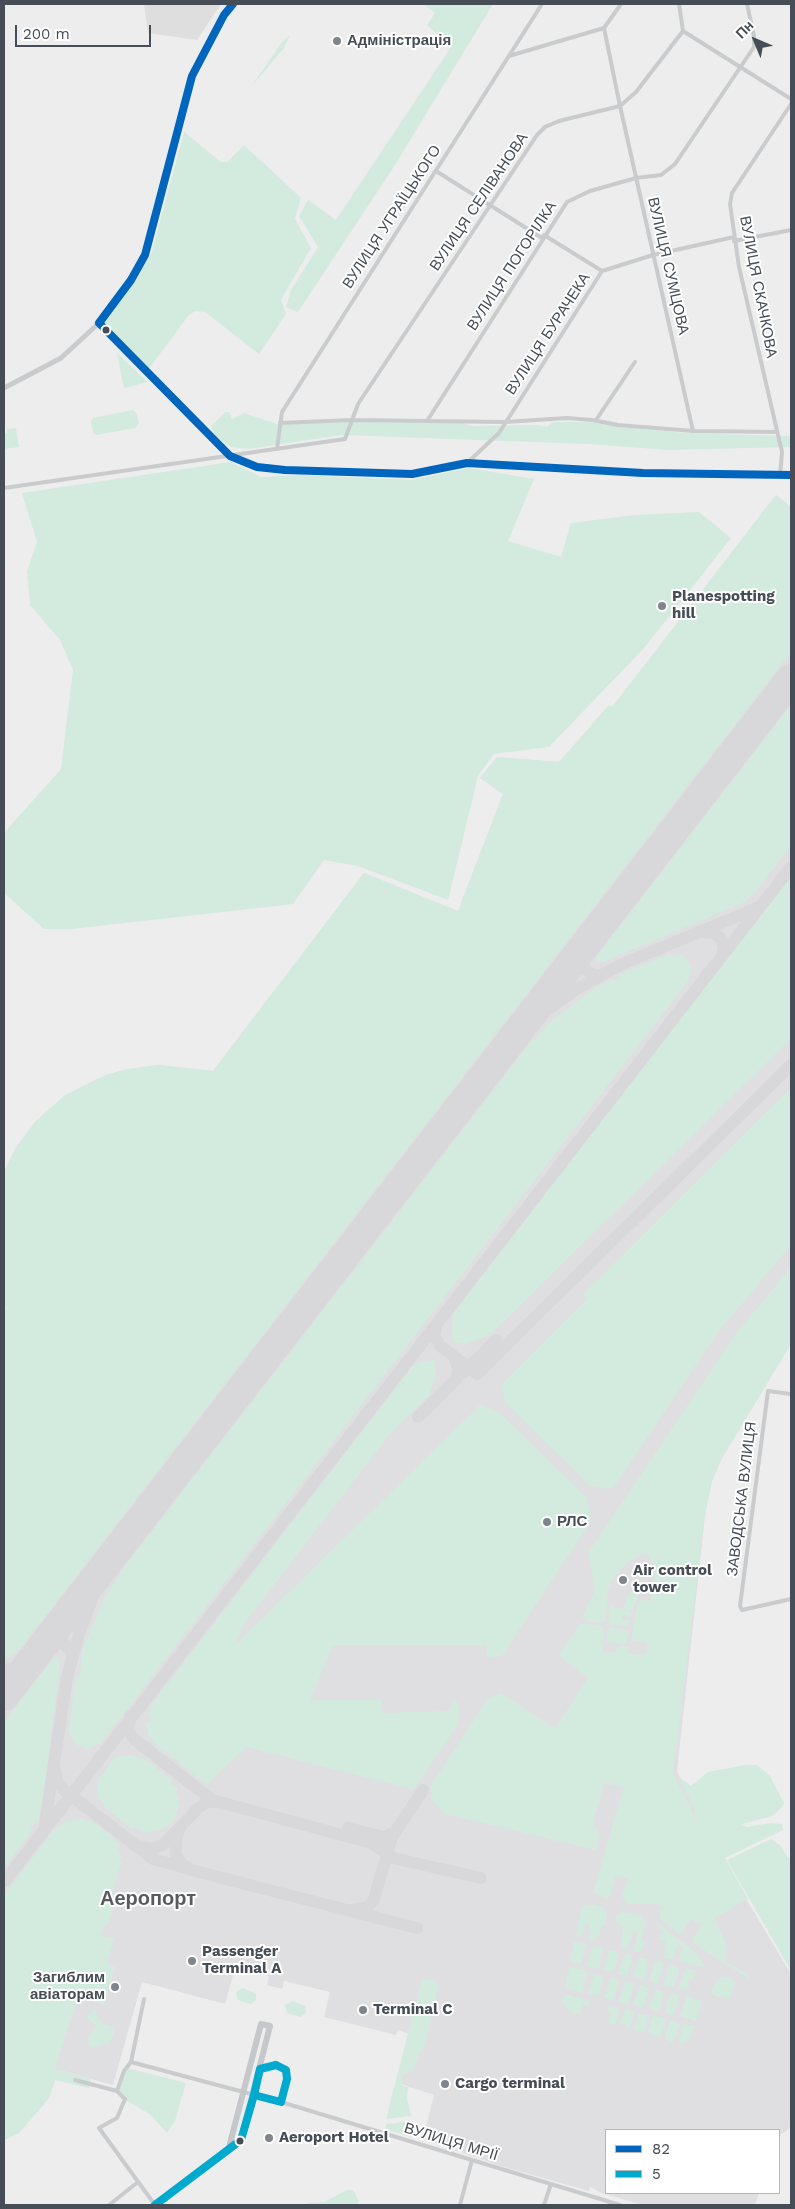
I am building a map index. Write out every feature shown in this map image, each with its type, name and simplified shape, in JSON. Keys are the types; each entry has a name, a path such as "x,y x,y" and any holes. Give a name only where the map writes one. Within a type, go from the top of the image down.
{"main road":[{"path":"155,2205 228,2151 241,2140 254,2095 270,2026 261,2024 228,2151"}],"street":[{"path":"4,388 61,358 99,323 131,280 145,255 192,76 224,15 233,4"},
{"name":"ВУЛИЦЯ УГРАЇЦЬКОГО","path":"277,449 282,412 542,4"},
{"path":"509,56 604,28 621,4"},
{"path":"679,4 683,31 791,99"},
{"name":"ВУЛИЦЯ ПОГОРІЛКА","path":"427,420 543,237 572,198 636,178 662,175 675,164 741,67 755,42 747,4"},
{"name":"ВУЛИЦЯ СУМЦОВА","path":"604,28 693,431"},
{"name":"ВУЛИЦЯ СЕЛІВАНОВА","path":"277,449 345,438 358,404 537,135 545,127 559,121 620,106 636,92 683,31"},
{"name":"ВУЛИЦЯ СКАЧКОВА","path":"780,476 782,452 734,239 732,193 791,104"},
{"path":"436,171 488,206 602,271"},
{"name":"ВУЛИЦЯ БУРАЧЕКА","path":"467,463 499,433 602,271 653,255 791,230"},
{"path":"99,323 230,456 257,467 285,470 412,474 467,463 643,473 791,475"},
{"path":"596,420 635,362"},
{"path":"280,423 352,420 505,422 567,418 596,420 618,425 693,431 777,432"},
{"path":"4,488 277,449"},
{"name":"ЗАВОДСЬКА ВУЛИЦЯ","path":"791,1394 768,1391 740,1606 742,1610 791,1599"},
{"path":"117,2091 124,2070 131,2062 144,2000"},
{"name":"ВУЛИЦЯ МРІЇ","path":"131,2062 244,2092 620,2205"},
{"path":"75,2080 117,2091 125,2099 117,2118 99,2128 155,2205"},
{"path":"460,2205 472,2160"},
{"path":"109,2205 138,2182"},
{"path":"544,2205 551,2184"},
{"path":"604,2200 606,2205"}],"shaded area":[{"path":"144,4 221,4 197,40 148,33"},
{"path":"776,495 791,507 791,1343 722,1458 712,1481 705,1515 677,1771 705,1830 791,1974 791,2127 780,2135 780,2129 605,2129 605,2194 590,2187 589,2191 504,2167 423,2139 434,2095 398,2083 410,2034 398,2030 396,2035 324,2017 330,1992 284,1981 282,1989 267,1985 269,1976 243,1970 236,1964 225,2004 142,1982 113,2085 59,2070 49,2098 19,2133 4,2140 4,1312 6,1309 4,1299 4,1174 7,1165 15,1149 36,1121 64,1096 95,1080 119,1071 157,1065 213,1071 364,873 458,911 503,794 480,778 497,757 559,762 608,707 613,706"},
{"path":"605,2194 759,2194 755,2205 643,2205"}],"green space":[{"path":"423,4 493,4 395,165 298,312 286,307 291,290 318,247 299,216 308,200 336,220 451,47 427,25 435,13"},
{"path":"290,35 284,48 251,87 282,42"},
{"path":"184,132 221,162 227,162 244,145 301,198 295,219 311,248 281,300 286,314 259,354 205,312 195,311 188,316 148,370 103,325 151,255"},
{"path":"117,353 147,382 124,388"},
{"path":"133,410 137,414 139,423 136,428 96,435 93,433 91,421 93,418"},
{"path":"225,412 229,412 232,419 244,413 277,424 372,421 463,423 471,426 536,425 547,427 552,422 589,422 684,433 791,436 791,447 669,450 589,444 341,435 249,449 231,447 216,437 211,426"},
{"path":"16,428 19,447 4,449 4,434 7,433 7,429"},
{"path":"231,462 261,477 299,475 412,480 469,468 534,479 508,541 561,557 571,523 635,515 699,512 731,538 645,647 549,747 494,754 478,776 448,900 358,866 324,860 293,904 72,929 44,929 4,893 4,833 61,769 73,670 60,640 30,605 27,571 37,542 22,493"},
{"path":"776,495 791,507 791,652 20,1649 4,1660 4,1312 6,1309 4,1299 4,1174 15,1149 36,1121 64,1096 106,1075 127,1069 159,1065 213,1071 364,873 458,911 503,794 480,778 497,757 559,762 608,706 613,706"},
{"path":"791,705 791,846 745,902 603,962 597,962 596,957"},
{"path":"791,874 791,1039 490,1335 465,1344 456,1343 453,1340 452,1334 453,1314"},
{"path":"669,954 671,956 677,954 686,957 691,967 689,980 101,1743 88,1749 75,1744 69,1731 76,1676 80,1676 83,1648 105,1597 128,1562 533,1039 535,1040 549,1023 594,988 619,978 618,975"},
{"path":"791,1088 791,1245 716,1335 614,1487 606,1489 589,1485 506,1403 501,1385 587,1299 583,1294"},
{"path":"791,1267 791,1344 722,1458 712,1481 705,1515 673,1773 696,1820 694,1808 678,1776 691,1786 708,1772 746,1765 757,1765 770,1776 784,1803 772,1816 742,1824 747,1827 770,1823 782,1824 783,1830 725,1858 748,1899 714,1918 725,1941 726,1959 724,1962 748,1974 749,1979 693,1943 692,1940 701,1925 690,1919 683,1932 679,1934 659,1918 661,1907 657,1904 628,1904 622,1897 628,1878 615,1877 611,1889 612,1893 608,1899 593,1893 624,1787 604,1783 593,1824 600,1834 596,1850 445,1814 431,1799 431,1785 488,1699 500,1693 555,1728 588,1678 559,1656 580,1624 599,1625 604,1628 602,1652 616,1653 616,1649 620,1646 629,1647 628,1654 646,1655 647,1643 633,1641 632,1637 637,1605 641,1600 651,1601 654,1565 648,1556 643,1554 629,1561 613,1579 608,1591 605,1623 604,1620 603,1623 587,1621 582,1617 595,1590 588,1553 735,1335"},
{"path":"435,1360 436,1377 428,1397 390,1434 244,1624 234,1646 480,1405 499,1412 587,1498 591,1521 502,1656 487,1657 487,1645 333,1645 310,1700 381,1700 382,1713 450,1711 453,1700 458,1703 460,1711 457,1726 415,1788 412,1789 246,1747 207,1785 152,1741 153,1739 148,1735 146,1724 151,1718 148,1714 151,1710 149,1708 411,1368 420,1362"},
{"path":"630,1591 639,1595 632,1611 623,1608"},
{"path":"609,1605 632,1612 630,1618 625,1615 622,1617 624,1620 630,1619 629,1624 626,1626 609,1624"},
{"path":"611,1627 629,1631 626,1644 606,1642 607,1630"},
{"path":"57,1658 60,1665 43,1800 39,1810 41,1812 38,1820 30,1829 32,1831 4,1868 4,1722 52,1660"},
{"path":"123,1755 133,1755 139,1759 144,1758 172,1780 171,1784 177,1788 176,1795 180,1798 177,1802 180,1805 175,1818 165,1828 145,1833 135,1827 132,1829 103,1806 104,1804 100,1800 97,1789 98,1780 114,1758"},
{"path":"79,1818 93,1822 110,1834 119,1845 118,1852 122,1856 119,1861 121,1863 113,1891 109,1898 114,1904 109,1923 103,1927 100,1936 114,1939 107,1963 115,1967 104,2005 78,1996 55,2069 91,2079 89,2088 55,2080 49,2098 19,2133 4,2140 4,1895 58,1825 60,1826 64,1822"},
{"path":"771,1839 781,1846 788,1858 791,1857 791,1971 727,1860"},
{"path":"593,1904 603,1907 607,1915 604,1926 601,1926 599,1936 594,1941 589,1939 590,1925 586,1924 581,1937 576,1936 581,1910 584,1906"},
{"path":"622,1912 642,1916 645,1922 646,1929 644,1928 642,1939 645,1945 640,1952 634,1951 638,1932 633,1931 628,1947 625,1949 620,1947 624,1926 615,1923 617,1915"},
{"path":"657,1923 698,1954 705,1968 681,1962 679,1960 682,1946 678,1944 672,1960 664,1958 666,1942 659,1939 663,1931 656,1925"},
{"path":"574,1942 587,1944 581,1964 570,1962"},
{"path":"593,1946 603,1948 599,1969 587,1966"},
{"path":"609,1950 617,1952 619,1956 615,1969 611,1972 604,1970"},
{"path":"625,1954 631,1955 632,1959 627,1976 618,1974"},
{"path":"639,1957 647,1959 648,1962 644,1980 633,1977"},
{"path":"655,1961 664,1963 658,1984 649,1981"},
{"path":"672,1965 678,1967 679,1970 675,1985 671,1987 664,1986 668,1968"},
{"path":"570,1967 587,1971 583,1993 565,1988"},
{"path":"686,1968 695,1970 696,1973 694,1979 688,1980 689,1991 679,1987"},
{"path":"594,1974 604,1976 599,1996 588,1994"},
{"path":"723,1976 736,1981 730,1999 713,1995 711,1991 718,1978"},
{"path":"610,1978 619,1980 613,2001 604,1998"},
{"path":"422,1979 434,1980 438,1986 427,2038 413,2069 407,2074 403,2074 401,2085 408,2087 407,2099 411,2116 386,2119"},
{"path":"625,1981 635,1984 628,2004 618,2002"},
{"path":"640,1985 649,1988 643,2008 633,2005"},
{"path":"242,1988 256,1993 256,2000 251,2004 238,2000 236,1992"},
{"path":"655,1989 664,1992 659,2012 649,2009"},
{"path":"670,1993 679,1995 674,2015 665,2013"},
{"path":"565,1994 590,2001 588,2006 583,2005 580,2015 570,2012 562,2003"},
{"path":"686,1996 702,2001 696,2021 680,2016"},
{"path":"292,2001 306,2006 306,2013 300,2017 287,2013 285,2005"},
{"path":"609,2006 620,2009 617,2022 614,2025 608,2023 611,2013 607,2011"},
{"path":"626,2009 634,2012 631,2025 628,2028 620,2023"},
{"path":"95,2010 101,2023 113,2027 114,2034 109,2043 90,2048 88,2042 96,2026 85,2016"},
{"path":"639,2013 649,2015 645,2030 642,2032 635,2030 634,2027"},
{"path":"653,2016 666,2019 662,2034 659,2037 650,2035 648,2031"},
{"path":"670,2020 680,2024 676,2038 672,2042 665,2039"},
{"path":"685,2024 694,2026 689,2041 680,2044 679,2040"},
{"path":"127,2068 186,2083 175,2121 167,2133 151,2115 126,2100 127,2097 119,2090"},
{"path":"412,2121 414,2124 410,2137 386,2129 386,2124"},
{"path":"347,2190 353,2190 359,2201 356,2205 311,2205 306,2203 324,2202"}],"taxiway":[{"path":"786,686 791,681"},
{"path":"4,1882 791,867"},
{"path":"499,1056 538,1017 577,989 620,965 757,908"},
{"path":"703,932 713,933 721,938 724,948 722,956"},
{"path":"582,949 580,961 583,968 593,975 602,975"},
{"path":"437,1324 434,1335 439,1345 477,1374 791,1065"},
{"path":"463,1373 496,1340"},
{"path":"418,1417 456,1379 459,1370 454,1357"},
{"path":"45,1824 67,1677 79,1634 95,1591 135,1526"},
{"path":"44,1644 51,1640 61,1641 72,1651 72,1660"},
{"path":"4,1670 19,1668 31,1661"},
{"path":"130,1717 128,1729 134,1739 212,1800 372,1843 393,1858 481,1878"},
{"path":"55,1770 57,1781 63,1789 153,1859 186,1868"},
{"path":"391,1838 423,1790"},
{"path":"138,1846 154,1849 164,1844 198,1808 207,1802 217,1802"},
{"path":"180,1828 176,1839 176,1855 182,1864 191,1870 417,1928"},
{"path":"348,1828 384,1837 396,1831"},
{"path":"353,1910 368,1907 374,1899 392,1837"}],"runway":[{"path":"4,1696 791,679"}],"transit line":[{"name":"82","path":"233,4 224,15 192,76 145,255 131,280 99,323 230,456 257,467 285,470 412,474 467,463 643,473 791,475"},
{"name":"5","path":"276,2065 286,2070 287,2079 281,2102 254,2095 260,2069 276,2065"},
{"name":"5","path":"155,2205 241,2140 254,2095"}],"place":[{"name":"Адміністрація","path":"337,41"},
{"name":"Planespotting hill","path":"662,606"},
{"name":"РЛС","path":"547,1522"},
{"name":"Air control tower","path":"623,1580"},
{"name":"Passenger Terminal A","path":"192,1961"},
{"name":"Загиблим авіаторам","path":"115,1987"},
{"name":"Terminal C","path":"363,2010"},
{"name":"Cargo terminal","path":"445,2084"},
{"name":"Aeroport Hotel","path":"269,2138"}],"district":[{"name":"Аеропорт","path":"148,1899"}]}
